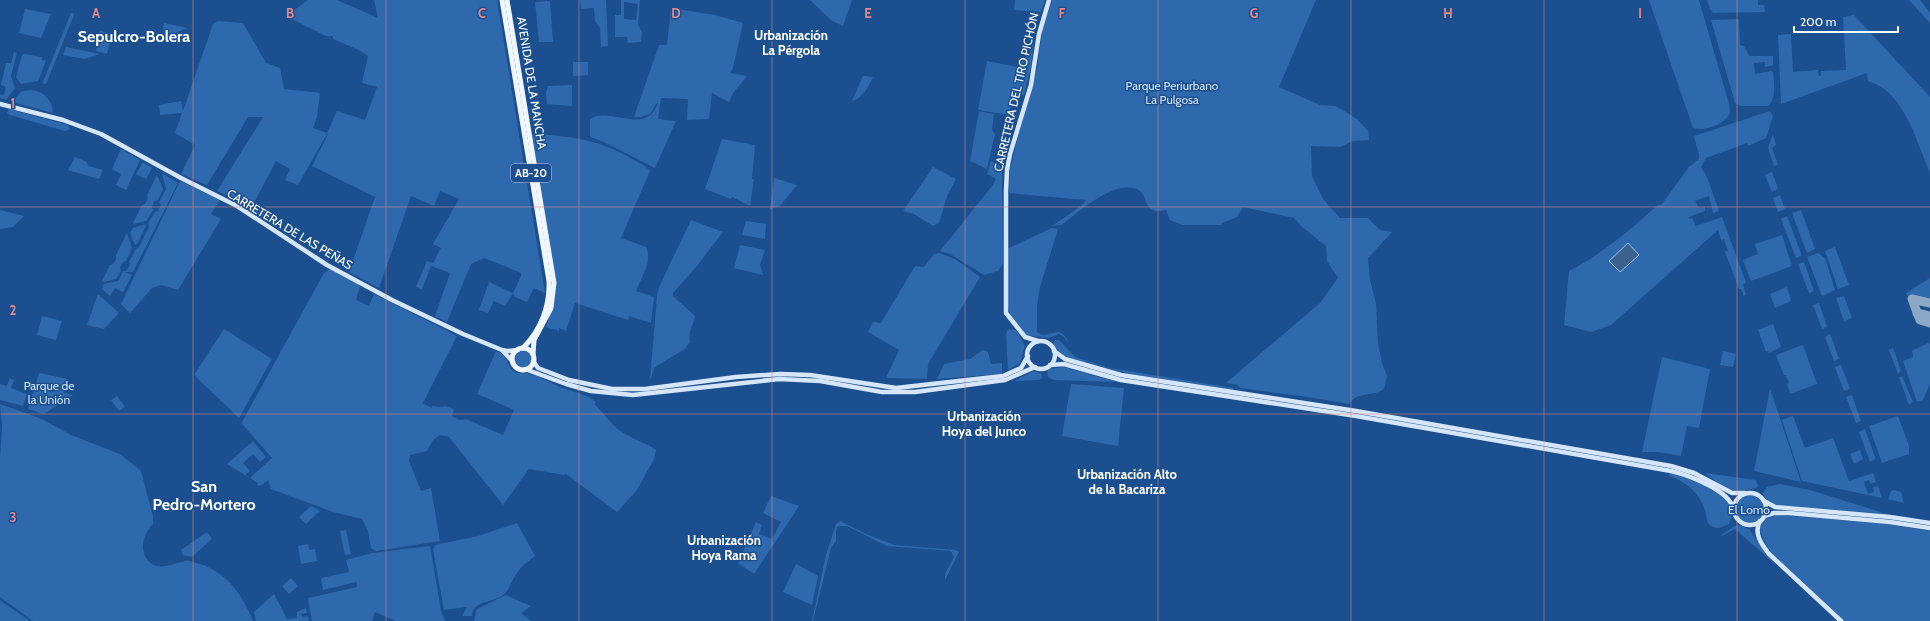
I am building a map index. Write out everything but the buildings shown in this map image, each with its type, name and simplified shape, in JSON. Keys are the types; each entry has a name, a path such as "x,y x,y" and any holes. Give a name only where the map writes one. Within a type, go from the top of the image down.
{"main road":[{"name":"AVENIDA DE LA MANCHA","path":"502,0 549,281 549,294 540,324 526,345"},
{"name":"AVENIDA DE LA MANCHA","path":"507,0 554,283 551,308 526,345"},
{"name":"CARRETERA DEL TIRO PICHÓN","path":"1026,337 1008,316 1006,309 1007,170 1031,85 1039,34 1049,0"},
{"name":"CARRETERA DE LAS PEÑAS","path":"0,104 63,120 102,134 181,178 237,206 327,264 392,300 463,334 502,350"},
{"path":"1026,337 1048,343 1054,351 1065,359 1121,375 1356,411 1671,466 1694,473 1732,493 1757,494 1764,501 1775,507 1878,516 1930,523"},
{"path":"1026,337 1030,362 1036,367"},
{"path":"533,361 538,368 569,380 612,389 645,390 742,377 780,374 822,376 896,388 1004,376 1021,368 1031,345 1038,341"},
{"name":"AVENIDA DE LA MANCHA","path":"526,345 533,354"},
{"path":"502,350 508,351 526,345"},
{"path":"525,369 530,367 533,361 533,354 526,345"},
{"path":"513,362 513,354 526,345"},
{"path":"502,350 519,368 561,383 591,391 633,395 779,379 820,381 882,392 915,392 1005,380 1036,367 1043,368 1050,365 1064,364 1121,380 1349,415 1665,470 1691,477 1713,488 1729,499 1738,520 1751,526 1773,559 1841,621"},
{"path":"1050,365 1054,358 1054,351"},
{"path":"1733,509 1736,500 1745,493"},
{"path":"1759,538 1757,529 1764,516 1766,508 1764,501"},
{"path":"1764,516 1774,513 1784,513 1890,522 1930,528"},
{"path":"1747,524 1754,524 1760,521"}],"green space":[{"path":"308,0 337,0 378,18 374,0 497,0 545,293 534,288 527,302 515,297 513,293 521,273 484,258 471,264 447,322 435,316 450,273 431,266 422,289 416,287 427,261 433,263 441,248 433,244 459,199 440,191 434,206 411,196 379,288 349,272 375,197 312,166 328,134 298,185 285,180 290,169 276,161 254,203 268,210 263,217 242,203 217,191 263,117 248,117 207,185 181,174 195,145 175,133 182,113 160,115 159,105 181,101 183,111 213,24 218,21 243,23 266,63 280,68 284,89 320,93 317,117 313,128 327,133 337,111 365,120 377,87 362,83 368,56 359,50 333,39 333,36 326,36 286,16"},
{"path":"580,0 606,0 608,46 601,47 600,28 595,21 594,8 581,9"},
{"path":"621,0 640,0 638,25 642,32 641,42 628,43 627,37 615,37 615,15 621,15","holes":["624,2 638,4 636,20 624,19"]},
{"path":"810,0 852,0 843,26 832,21"},
{"path":"1015,0 1045,0 1041,12 1014,10"},
{"name":"Parque Periurbano La Pulgosa","path":"1052,0 1316,0 1279,87 1320,105 1336,106 1357,119 1368,131 1369,140 1353,141 1340,147 1311,146 1312,176 1323,199 1340,218 1368,218 1380,230 1392,232 1368,258 1370,280 1376,303 1378,344 1382,363 1387,376 1384,389 1375,393 1356,397 1349,404 1240,388 1238,385 1226,383 1320,303 1338,278 1327,261 1326,246 1302,227 1294,218 1243,207 1237,217 1222,223 1221,225 1182,225 1170,220 1166,210 1152,210 1139,190 1124,188 1105,194 1061,225 1052,226 1081,206 1086,200 1009,193 1010,170 1037,68 1043,25"},
{"path":"1649,0 1699,0 1729,104 1730,113 1724,121 1719,124 1703,129 1693,128"},
{"path":"1707,0 1758,0 1758,5 1764,5 1765,12 1713,13"},
{"path":"1909,0 1920,0 1930,13 1930,23"},
{"path":"550,1 553,42 539,42 535,2"},
{"path":"671,8 715,15 743,23 733,68 730,73 747,76 733,93 729,102 712,93 709,119 687,120 688,99 661,98 658,119 676,121 655,168 604,142 590,137 590,119 598,116 608,116 637,120 645,118 652,113 658,103 650,114 634,117 659,45 667,45"},
{"path":"25,9 51,14 41,38 19,33"},
{"path":"71,13 74,15 46,84 44,84 43,82"},
{"path":"1854,15 1930,97 1930,173 1908,119 1891,96 1881,87 1868,81 1867,73 1781,104 1778,35 1791,34 1793,72 1818,70 1819,76 1821,76 1821,71 1846,70 1843,17"},
{"path":"1739,19 1740,45 1744,46 1749,56 1773,56 1773,65 1765,67 1765,62 1754,63 1755,74 1771,71 1773,72 1774,95 1768,106 1741,106 1735,103 1711,20"},
{"path":"164,23 188,28 165,37 163,30"},
{"path":"100,31 112,34 107,54 96,51"},
{"path":"1034,39 1031,67 1024,95 1013,92 1009,115 978,110 987,61 1017,67 1018,64 1030,53"},
{"path":"66,47 100,54 85,59 63,55"},
{"path":"14,52 17,53 11,76 15,88 6,100 0,98 0,94 4,95 6,87 1,85 6,63 11,63"},
{"path":"22,55 42,57 42,60 46,61 38,81 21,84 16,77"},
{"path":"573,62 588,62 588,75 573,76"},
{"path":"863,76 873,77 862,95 856,100 852,101"},
{"path":"572,85 572,106 547,104 546,93 548,86"},
{"path":"31,90 40,92 49,100 53,113 12,102 22,91"},
{"path":"9,109 68,125 70,129 65,131 10,115 7,113"},
{"path":"979,111 994,114 992,130 995,134 987,169 970,161"},
{"path":"1770,111 1773,116 1766,138 1748,146 1747,143 1706,158 1701,167 1707,177 1719,211 1713,213 1709,196 1695,201 1699,208 1705,207 1705,211 1689,217 1690,219 1692,218 1696,226 1722,217 1746,283 1743,284 1746,295 1744,296 1741,289 1739,289 1725,252 1728,251 1724,239 1721,240 1718,230 1611,325 1591,332 1564,325 1569,271 1593,257 1658,205 1662,204 1689,167 1699,159 1694,136"},
{"path":"532,134 559,136 596,143 620,152 642,164 650,171 621,238 646,247 648,252 647,264 636,291 654,297 651,323 629,316 628,320 575,303 566,331 559,328 559,331 546,327 555,298 555,283"},
{"path":"1773,134 1776,145 1772,148 1778,165 1774,166 1768,148"},
{"path":"722,139 755,145 752,179 754,179 750,206 732,197 731,199 705,189"},
{"path":"121,149 140,160 126,190 116,185 121,174 112,169"},
{"path":"75,157 87,162 88,166 103,170 99,179 68,170"},
{"path":"991,161 1002,167 1003,264 998,271 984,275 950,254 940,251 996,179 987,174"},
{"path":"143,162 152,168 146,179 136,174"},
{"path":"933,167 956,179 947,196 939,223 933,226 914,214 903,211"},
{"path":"1772,172 1778,189 1772,192 1765,175"},
{"path":"162,173 178,183 133,272 125,272 132,275 123,292 115,288 110,296 102,289 104,284 118,281 123,271 126,271 130,265 129,262 136,249 139,247 149,227 148,223 161,205 159,202 166,189"},
{"path":"157,175 163,189 158,200 154,201 152,207 153,210 146,221 134,224 133,223 142,205 145,204 148,198 147,195"},
{"path":"774,178 797,185 780,206 770,209"},
{"path":"180,181 220,200 211,214 221,219 178,290 161,285 152,288 130,313 121,304"},
{"path":"1780,195 1785,209 1778,212 1773,198"},
{"path":"0,210 24,216 13,227 0,229"},
{"path":"1801,210 1815,249 1807,253 1792,213"},
{"path":"1787,216 1802,256 1796,258 1781,219"},
{"path":"691,220 723,232 697,266 673,293 673,296 695,316 690,331 690,342 685,349 655,367 650,380 659,287"},
{"path":"746,221 766,224 765,239 742,235"},
{"path":"146,224 137,244 135,245 130,233 133,228"},
{"path":"1052,228 1058,229 1040,287 1037,306 1037,332 1046,335 1058,332 1062,333 1066,337 1069,344 1064,337 1059,334 1049,338 1026,335 1010,314 1008,306 1007,249"},
{"path":"127,233 132,248 126,261 123,262 120,267 121,271 116,279 103,282 102,281 110,265 113,264 116,259 116,255"},
{"path":"1782,235 1792,266 1751,281 1743,260 1758,254 1755,244"},
{"path":"740,245 765,250 760,265 763,275 734,268"},
{"path":"1835,247 1849,285 1838,289 1825,251"},
{"path":"939,253 955,259 980,277 928,364 927,379 886,378 899,350 868,332 873,322 881,323 915,266 924,267 934,254"},
{"path":"1818,253 1825,258 1835,290 1822,296 1807,257"},
{"path":"1804,262 1814,291 1809,293 1798,264"},
{"path":"330,269 360,285 356,300 369,306 374,294 457,336 423,403 432,408 432,406 445,406 454,409 452,416 459,420 466,419 503,435 514,410 477,394 496,351 506,358 510,367 516,373 526,373 537,376 560,387 589,397 596,402 595,405 618,429 626,435 656,450 654,459 637,490 617,512 566,474 564,475 529,469 503,505 449,437 440,435 433,440 427,451 410,455 409,461 421,491 431,488 440,541 376,551 371,548 368,531 362,519 333,512 271,489 268,480 260,486 257,485 258,483 250,478 272,458 242,424 242,422 324,273"},
{"path":"1930,278 1930,303 1908,298 1906,293"},
{"path":"489,282 513,293 505,306 494,301 488,313 479,310"},
{"path":"1787,287 1791,301 1775,308 1770,294"},
{"path":"98,294 119,313 104,329 87,325"},
{"path":"1844,296 1852,318 1844,321 1836,298"},
{"path":"1819,303 1827,327 1822,329 1813,305"},
{"path":"42,316 62,321 56,340 37,335"},
{"path":"1773,324 1781,347 1769,353 1768,351 1766,352 1758,330"},
{"path":"224,329 272,359 239,418 194,375"},
{"path":"1008,329 1016,330 1025,346 1020,363 1008,370 1006,334"},
{"path":"1830,334 1839,359 1834,361 1825,337"},
{"path":"1055,340 1059,340 1075,357 1110,368 1233,388 1233,390 1131,374 1063,356 1058,352 1053,344"},
{"path":"1928,343 1930,344 1930,384 1923,400 1917,402 1903,361 1913,357 1912,351"},
{"path":"1803,345 1817,384 1790,394 1787,384 1789,383 1776,355"},
{"path":"1893,348 1901,371 1898,374 1889,350"},
{"path":"523,350 529,353 532,359 529,365 523,368 517,365 514,359 517,353"},
{"path":"983,350 988,352 991,364 1002,363 1002,374 937,379 944,364 970,359"},
{"path":"1723,351 1736,354 1733,367 1720,365"},
{"path":"1662,357 1710,369 1699,428 1687,426 1681,456 1658,452 1642,452"},
{"path":"1841,365 1850,389 1844,391 1835,367"},
{"path":"1063,367 1116,382 1054,380 1048,377 1047,372 1049,369"},
{"path":"1033,371 1041,373 1042,378 1039,380 1015,381"},
{"name":"Parque de la Unión","path":"39,373 68,379 64,393 73,395 44,414 28,409"},
{"path":"1902,376 1913,402 1909,405 1899,377"},
{"path":"10,378 14,380 11,388 27,394 23,406 0,400 0,384 7,386"},
{"path":"1071,384 1124,388 1118,446 1062,436"},
{"path":"1770,388 1801,482 1754,471"},
{"path":"1852,395 1861,421 1856,423 1846,397"},
{"path":"117,396 125,407 119,411 111,400"},
{"path":"0,404 42,419 71,435 120,454 141,471 153,517 153,524 146,533 143,544 143,550 148,560 156,566 168,566 191,561 219,573 239,594 253,621 33,621 0,597 0,459 2,426"},
{"path":"1793,416 1805,448 1833,438 1849,481 1873,473 1876,482 1870,484 1869,480 1864,482 1868,494 1874,492 1873,487 1878,486 1882,498 1802,481 1782,420"},
{"path":"1898,416 1909,446 1909,454 1882,463 1869,426"},
{"path":"1865,429 1875,457 1875,459 1870,462 1859,432"},
{"path":"253,441 266,457 260,462 253,454 243,463 250,471 245,475 227,464"},
{"path":"1860,450 1863,459 1854,464 1850,454"},
{"path":"1669,473 1701,484 1722,496 1729,504 1732,514 1729,524 1719,528 1710,525 1707,521 1705,510 1699,498 1691,488 1681,481 1669,476"},
{"path":"1705,473 1756,480 1758,486 1756,488 1739,491 1728,489"},
{"path":"1780,484 1810,490 1887,514 1774,505 1765,498 1763,493 1767,487"},
{"path":"1894,490 1901,492 1904,503 1888,499 1891,491"},
{"name":"El Lomo","path":"1749,495 1759,499 1763,509 1759,519 1749,523 1739,519 1735,509 1739,499"},
{"path":"771,496 799,506 754,574 738,563 756,522 762,525 759,534 772,539 781,522 763,513"},
{"path":"311,506 320,511 306,524 299,517"},
{"path":"1777,515 1888,524 1930,531 1930,621 1843,621 1775,558 1767,547 1760,527 1765,519"},
{"path":"840,521 866,534 894,545 955,550 959,552 945,580 945,574 954,557 951,551 887,546 847,526 838,526 836,531 836,541 831,548 812,621 826,555 836,524"},
{"path":"517,523 535,556 519,570 505,593 499,598 479,604 475,607 472,616 462,616 467,607 444,610 433,550 435,545 478,536"},
{"path":"1740,525 1750,530 1764,552 1776,565 1735,529 1719,537 1734,526"},
{"path":"346,530 351,554 345,555 340,531"},
{"path":"207,532 212,539 192,557 183,555 181,550"},
{"path":"308,544 309,550 315,549 317,561 301,564 298,546"},
{"path":"430,546 441,611 445,621 396,621 375,612 372,621 312,621 308,598 357,587 357,582 323,590 321,578 349,572 346,560 372,553"},
{"path":"796,564 818,576 812,605 783,592"},
{"path":"291,578 298,586 289,594 282,586"},
{"path":"274,594 287,619 297,618 297,612 306,608 307,613 301,614 302,617 308,616 309,621 256,621 254,612"},
{"path":"506,595 531,606 521,613 531,621 474,621 477,609"},
{"path":"0,600 30,621 0,621"}],"shaded area":[{"path":"1628,243 1639,255 1620,272 1609,261"}],"taxiway":[{"path":"1930,303 1912,299 1920,320 1930,323"},
{"path":"1917,313 1930,316"}],"district":[{"name":"Sepulcro-Bolera","path":"134,36"},
{"name":"Urbanización La Pérgola","path":"791,42"},
{"name":"Urbanización Hoya del Junco","path":"984,424"},
{"name":"Urbanización Alto de la Bacariza","path":"1127,482"},
{"name":"San Pedro-Mortero","path":"204,495"},
{"name":"Urbanización Hoya Rama","path":"724,548"}]}
